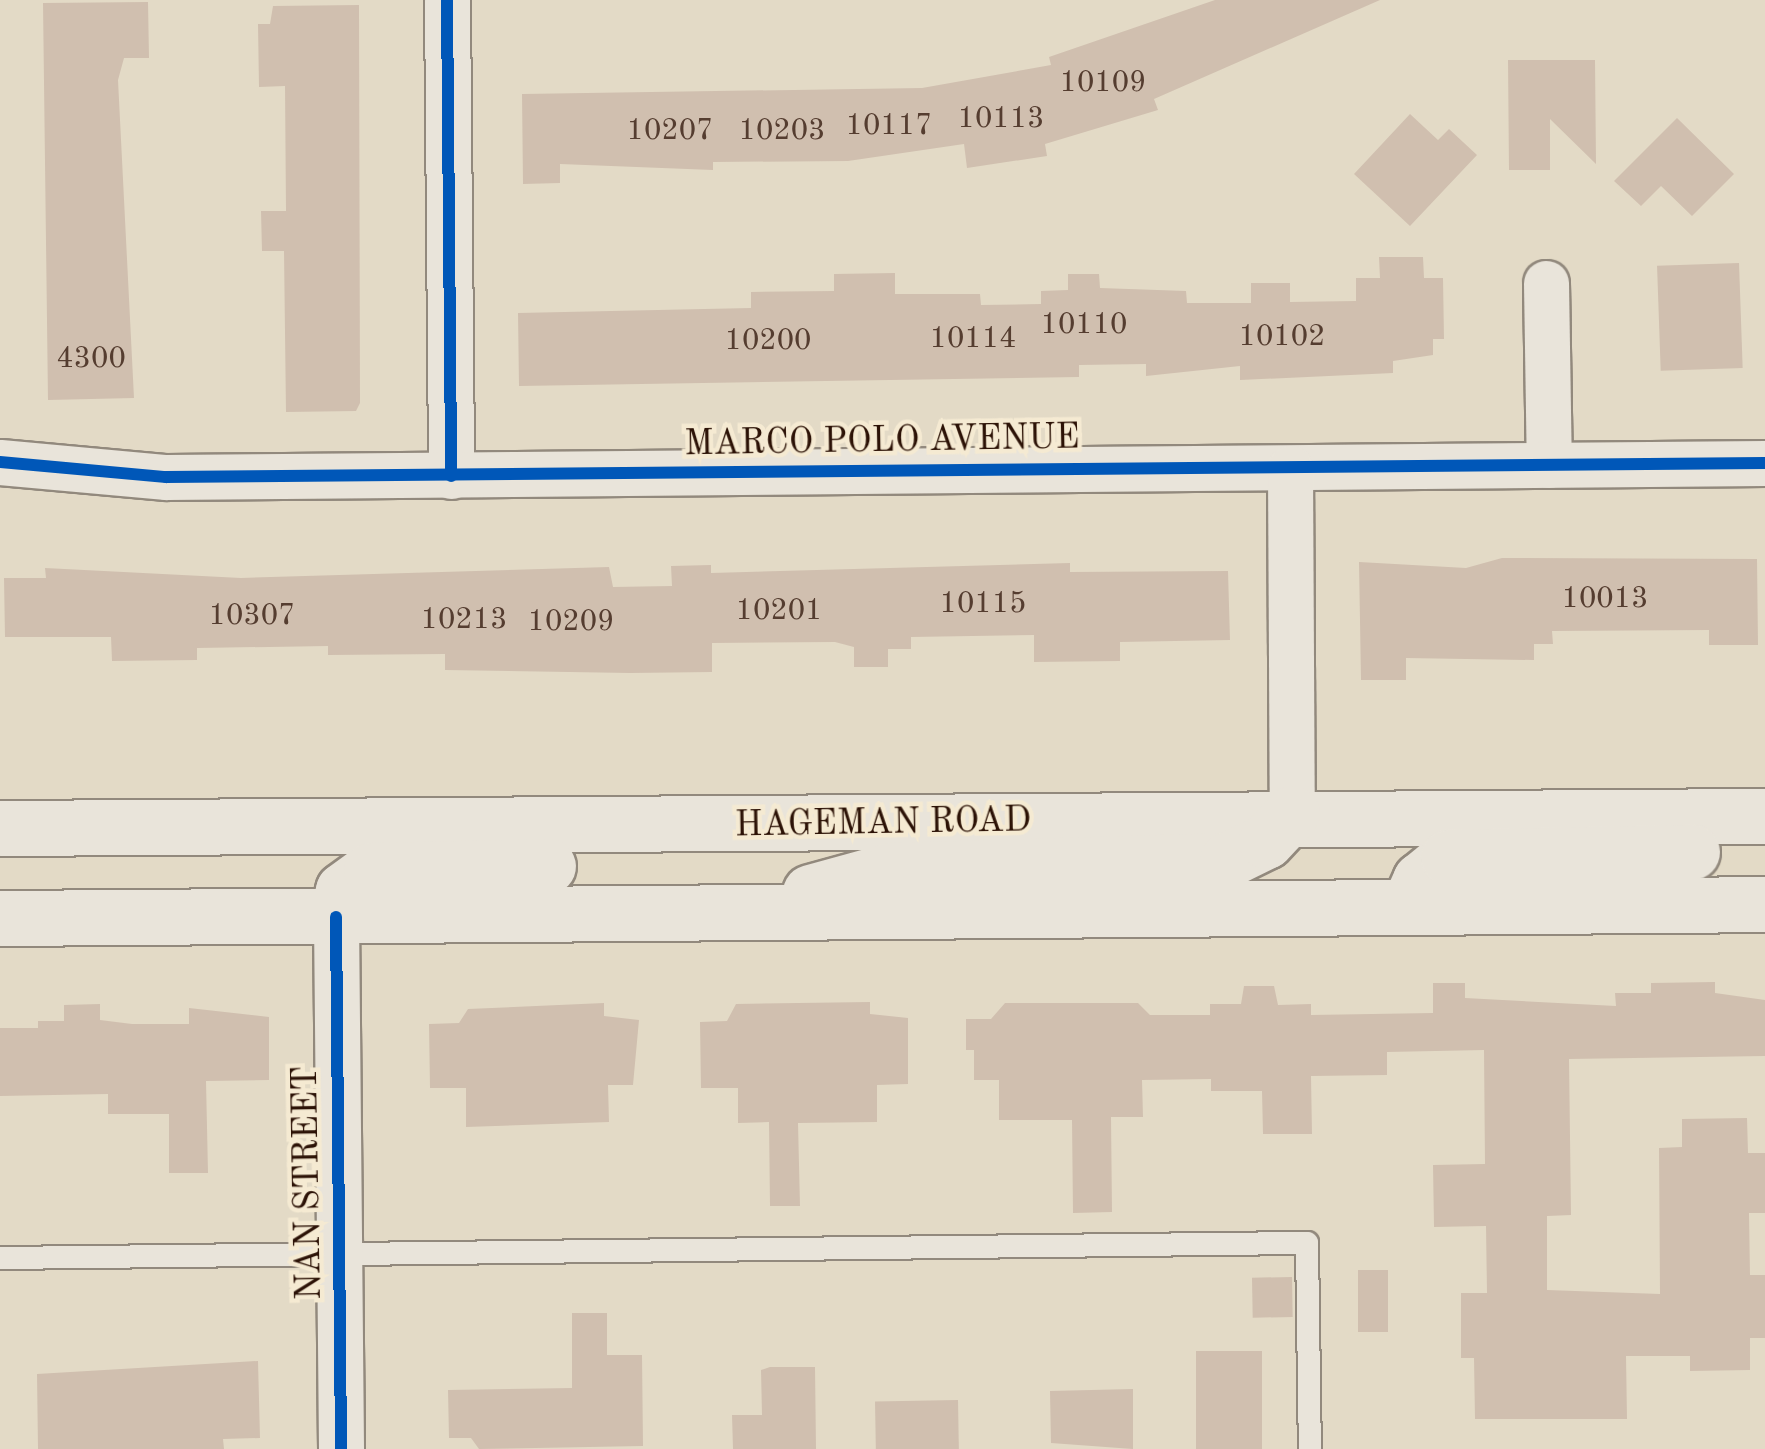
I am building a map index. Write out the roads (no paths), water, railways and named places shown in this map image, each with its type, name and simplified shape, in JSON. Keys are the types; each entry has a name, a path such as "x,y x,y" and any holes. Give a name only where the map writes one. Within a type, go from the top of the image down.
{"main road":[{"name":"HAGEMAN ROAD","path":"0,828 832,826 1292,813 1765,816"},
{"path":"745,911 890,870 1227,860 1266,841 1292,813"},
{"path":"336,917 344,890 371,870 700,862 832,826"},
{"path":"1408,907 1420,880 1448,856 1765,851"},
{"path":"0,918 1765,904"}],"street":[{"path":"447,0 451,476"},
{"path":"1546,284 1548,466"},
{"name":"MARCO POLO AVENUE","path":"0,462 166,477 1765,463"},
{"path":"1290,468 1292,813"},
{"name":"NAN STREET","path":"336,917 341,1449"}],"lane":[{"path":"0,1258 1307,1244 1310,1449"}]}
